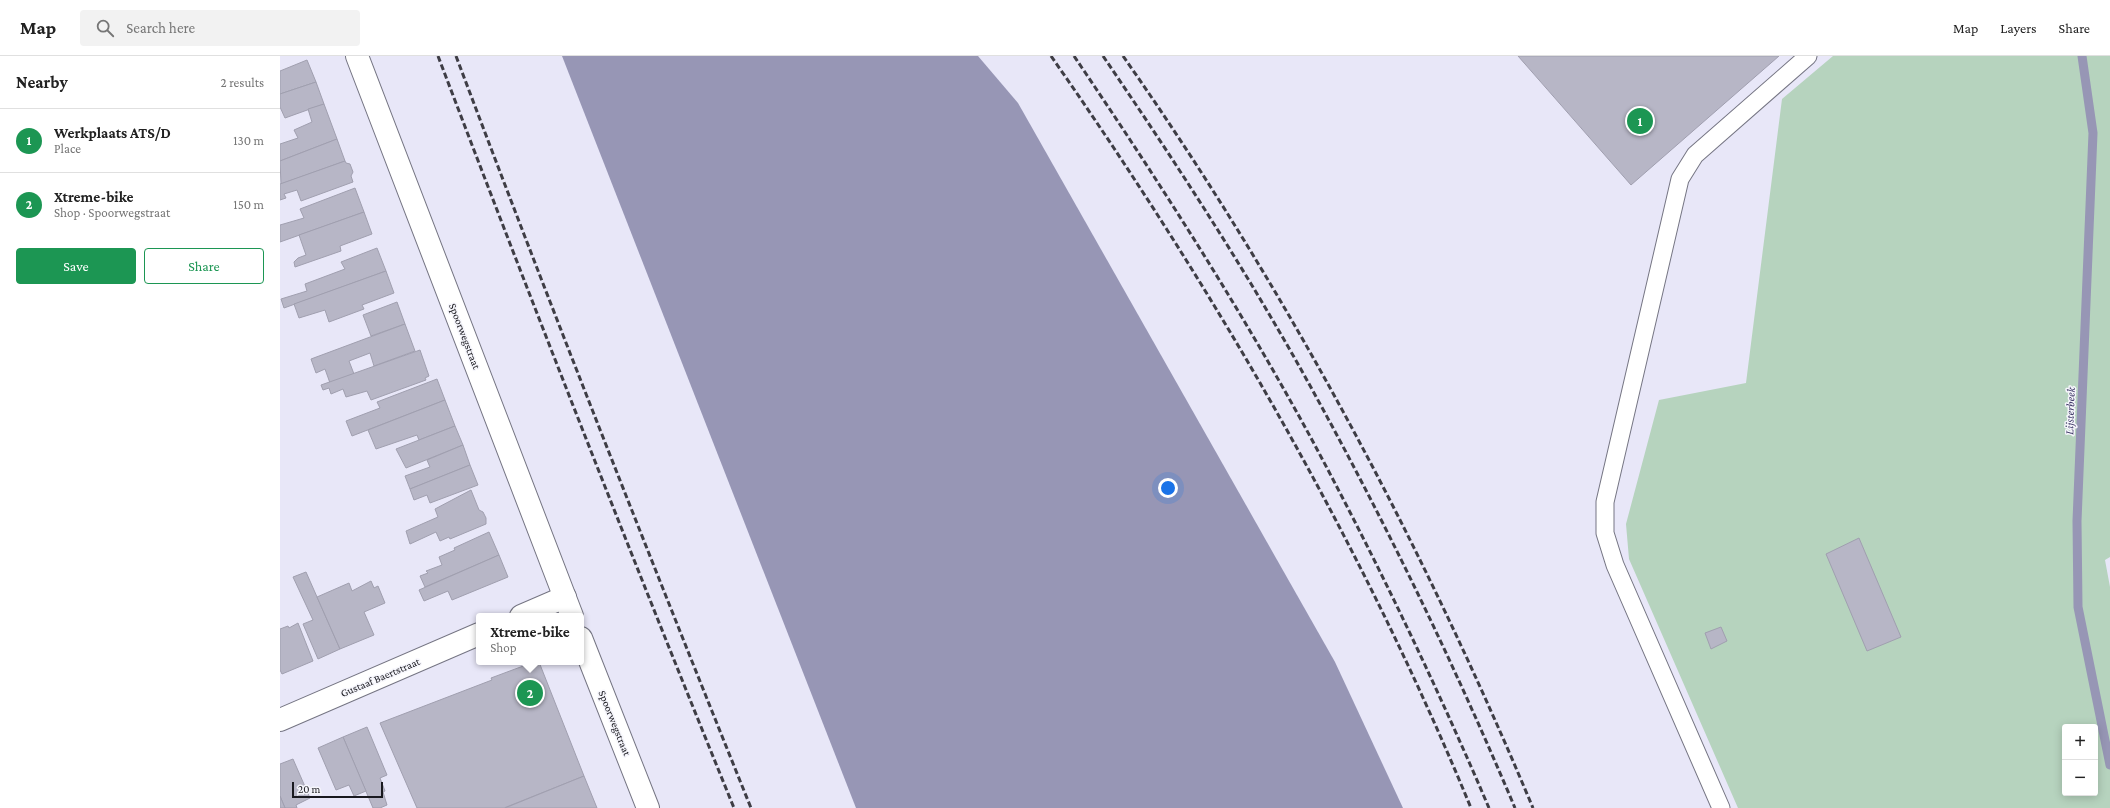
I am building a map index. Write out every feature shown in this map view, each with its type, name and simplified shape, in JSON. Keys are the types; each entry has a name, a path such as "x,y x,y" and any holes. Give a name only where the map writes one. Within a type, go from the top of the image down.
{"street":[{"name":"Spoorwegstraat","path":"358,56 569,607"},
{"path":"537,613 569,607"},
{"name":"Gustaaf Baertstraat","path":"280,720 476,635"},
{"name":"Spoorwegstraat","path":"584,646 648,808"}],"lane":[{"path":"1720,808 1615,565 1605,533 1605,502 1680,179 1695,155 1808,56"}],"green space":[{"path":"1833,56 2110,56 2110,557 2105,560 2110,587 2110,808 1738,808 1629,559 1626,524 1659,400 1746,383 1782,99"}],"water":[{"path":"562,56 978,56 1018,103 1335,662 1403,808 856,808"}],"building":[{"path":"1518,56 1779,56 1631,185"},
{"path":"307,60 316,82 280,94 280,71"},
{"path":"316,82 324,104 285,118 280,107 280,94"},
{"path":"324,104 337,139 280,161 280,144 298,138 294,130 312,122 308,109"},
{"path":"337,139 345,161 281,184 280,161"},
{"path":"345,161 346,163 350,164 353,172 351,176 353,182 301,201 297,190 284,194 286,198 280,200 280,184"},
{"path":"355,188 364,212 280,242 280,225 304,218 300,209"},
{"path":"364,212 372,234 340,246 341,251 295,267 294,262 298,258 306,255 299,235"},
{"path":"377,248 386,271 284,308 281,299 307,291 305,284 345,269 341,262"},
{"path":"386,271 394,293 362,305 364,309 329,322 325,310 299,318 294,304"},
{"path":"397,302 405,324 371,336 363,315"},
{"path":"405,324 415,351 374,366 370,353 349,361 354,374 330,383 325,369 316,373 311,359"},
{"path":"420,350 429,376 425,378 426,380 371,400 367,391 346,397 343,389 331,394 329,388 323,390 321,385"},
{"path":"437,379 445,400 352,436 346,421 380,408 377,402"},
{"path":"445,400 455,426 419,440 417,435 376,449 368,430"},
{"path":"455,426 463,445 406,468 396,449"},
{"path":"463,445 470,465 410,489 405,476 430,467 427,460"},
{"path":"470,465 478,485 430,503 427,495 414,500 410,489"},
{"path":"471,490 479,510 483,512 486,518 486,524 450,539 449,537 440,541 436,532 410,544 406,531 438,517 435,509"},
{"path":"489,532 499,555 425,587 420,576 428,573 426,571 442,565 439,557 455,550 454,548"},
{"path":"1859,538 1901,637 1867,651 1826,554"},
{"path":"499,555 508,577 452,600 448,591 424,601 419,590"},
{"path":"306,572 340,649 318,659 303,624 313,620 293,577"},
{"path":"371,581 374,588 378,586 385,603 364,612 374,635 340,649 317,597 349,583 352,591"},
{"path":"298,623 313,661 282,674 280,670 280,629 288,626 289,628"},
{"path":"1721,627 1727,641 1711,649 1705,633"},
{"path":"526,665 540,665 584,776 504,808 417,808 380,723 492,680 491,678"},
{"path":"367,727 387,775 380,778 385,791 383,792 387,805 380,808 373,808 343,737"},
{"path":"343,737 366,791 354,796 349,785 336,790 318,748"},
{"path":"293,759 310,798 296,805 297,808 285,808 280,796 280,764"},
{"path":"584,776 597,808 505,808"},
{"path":"280,796 285,808 280,808"}],"waterway":[{"name":"Lijsterbeek","path":"2082,56 2093,133 2077,521 2078,607 2110,765"}],"railway":[{"path":"438,56 510,245 734,808"},
{"path":"456,56 601,433 751,808"},
{"path":"1051,56 1112,145 1171,236 1282,421 1333,515 1382,611 1428,709 1471,808"},
{"path":"1074,56 1197,244 1284,389 1359,529 1448,714 1489,808"},
{"path":"1103,56 1207,213 1256,292 1303,373 1361,480 1415,588 1441,642 1515,808"},
{"path":"1123,56 1183,145 1241,236 1296,328 1348,421 1398,516 1445,612 1533,808"}],"place":[{"name":"Werkplaats ATS/D","path":"1640,121"},
{"name":"Xtreme-bike","path":"530,693"}]}
